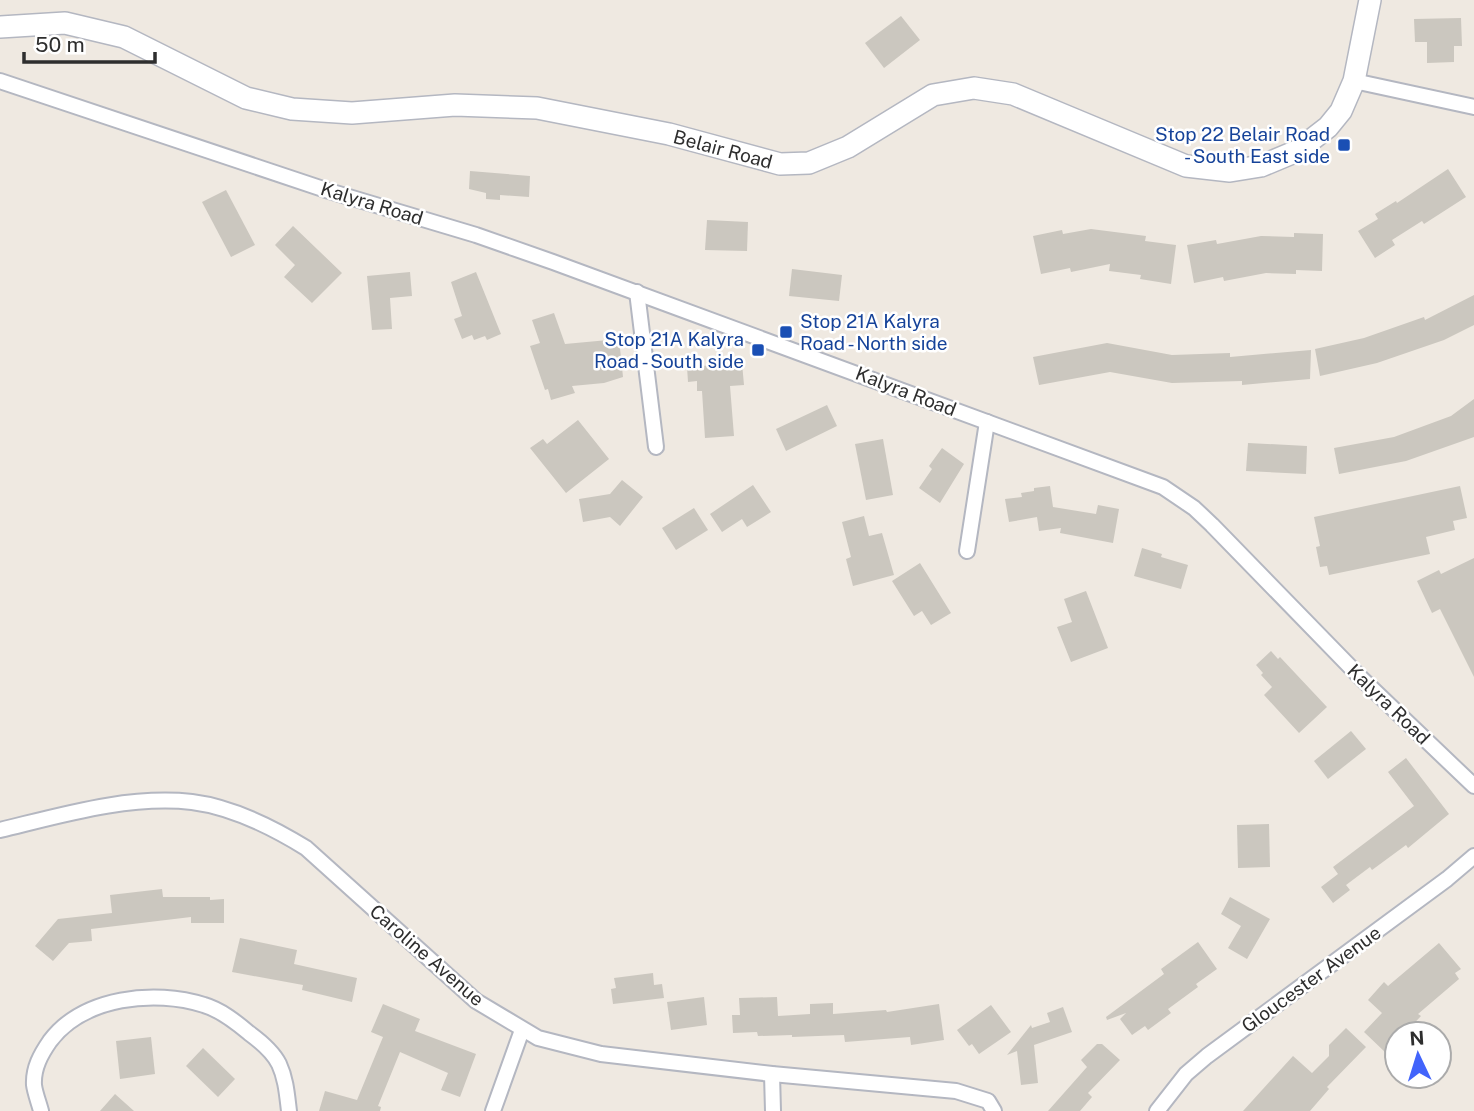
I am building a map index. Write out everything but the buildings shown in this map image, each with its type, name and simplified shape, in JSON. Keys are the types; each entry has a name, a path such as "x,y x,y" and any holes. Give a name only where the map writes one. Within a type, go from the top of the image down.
{"main road":[{"name":"Belair Road","path":"0,27 65,23 124,37 246,98 292,109 352,113 455,105 537,108 669,134 780,164 809,163 848,147 933,95 974,88 1013,94 1186,166 1230,171 1261,166 1297,151 1328,127 1341,111 1354,81 1370,0"}],"street":[{"name":"Kalyra Road","path":"0,80 329,191 476,235 1163,487 1212,525 1361,678 1474,786"},
{"path":"1354,81 1474,107"},
{"path":"637,292 656,447"},
{"path":"967,551 987,422"},
{"name":"Caroline Avenue","path":"0,830 86,810 154,801 193,802 233,812 281,833 306,848 476,1000 537,1038 601,1054 772,1074 956,1090 988,1101 994,1111"},
{"name":"Gloucester Avenue","path":"1157,1111 1186,1074 1207,1056 1447,879 1474,856"},
{"path":"41,1111 34,1084 39,1056 56,1033 82,1014 115,1001 177,998 206,1005 260,1041 278,1062 286,1085 289,1111"},
{"path":"493,1111 522,1030"},
{"path":"772,1074 773,1111"}],"place":[{"name":"Stop 22 Belair Road - South East side","path":"1344,145"},
{"name":"Stop 21A Kalyra Road - North side","path":"786,332"},
{"name":"Stop 21A Kalyra Road - South side","path":"758,350"}]}
